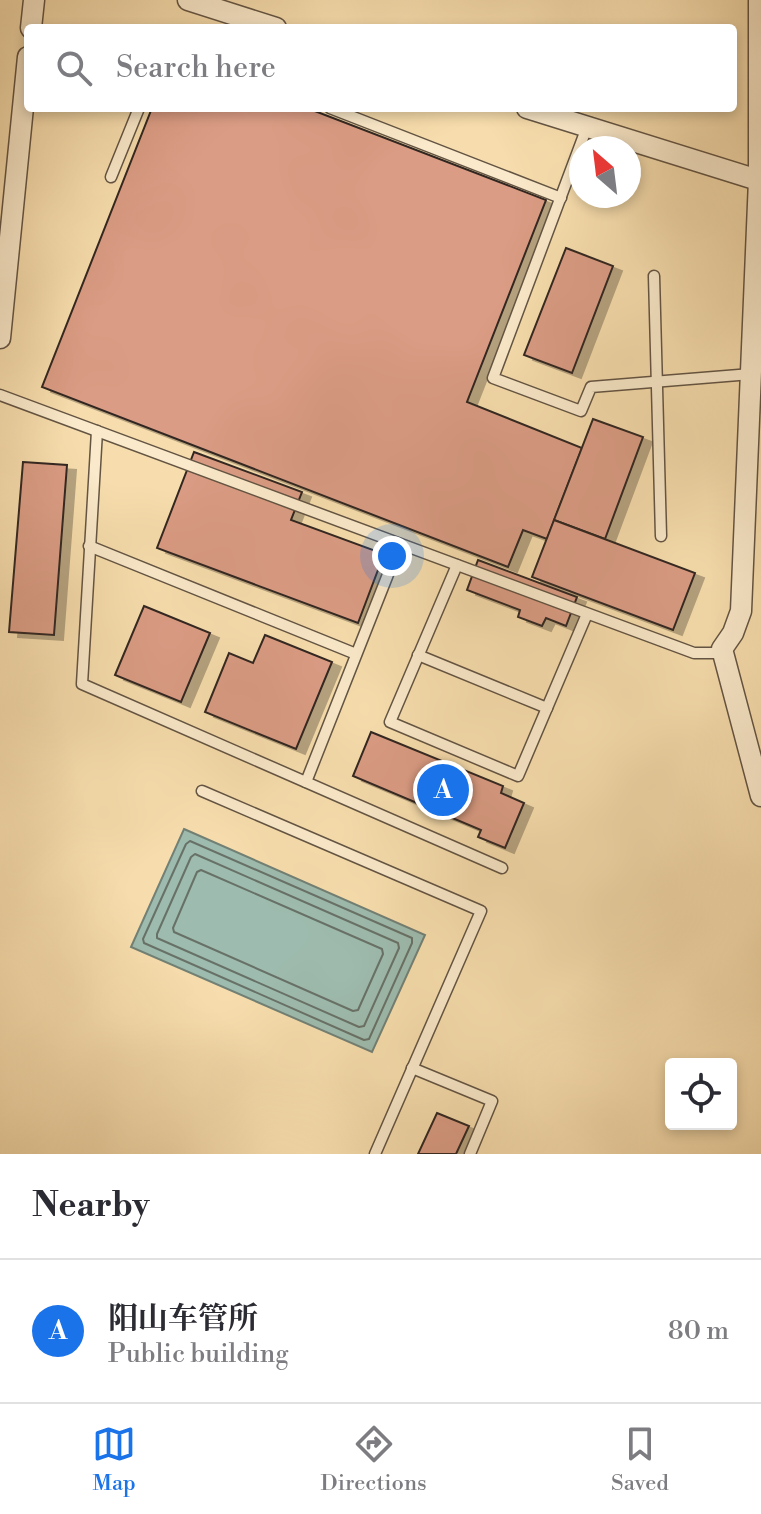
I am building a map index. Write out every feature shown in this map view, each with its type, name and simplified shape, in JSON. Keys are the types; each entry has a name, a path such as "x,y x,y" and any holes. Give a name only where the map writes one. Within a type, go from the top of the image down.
{"street":[{"path":"31,24 34,0"},
{"path":"188,0 263,24"},
{"path":"759,0 760,180 741,611 733,633 722,649 761,796"},
{"path":"0,338 24,97"},
{"path":"540,112 760,180"}],"lane":[{"path":"111,177 137,112"},
{"path":"340,112 561,198"},
{"path":"587,127 493,378 581,411 591,387 751,374"},
{"path":"654,276 661,536"},
{"path":"0,395 694,653 714,653 722,649"},
{"path":"97,431 82,684 502,868"},
{"path":"306,782 400,544"},
{"path":"89,546 356,654"},
{"path":"457,565 390,722 518,776 587,614"},
{"path":"418,655 547,708"},
{"path":"202,791 481,911 375,1154"},
{"path":"412,1068 492,1101 470,1154"}],"water":[{"path":"184,829 425,935 372,1052 131,947"}],"building":[{"path":"150,112 317,112 546,200 467,402 582,448 547,539 523,530 508,567 42,387"},
{"path":"566,248 613,266 572,373 524,355"},
{"path":"593,419 643,437 605,539 554,520"},
{"path":"194,452 302,492 291,520 384,554 358,623 157,548"},
{"path":"23,462 67,465 54,635 9,632"},
{"path":"554,520 695,573 673,630 532,577"},
{"path":"478,560 577,597 566,626 546,618 542,626 518,617 520,610 467,590"},
{"path":"144,606 210,633 181,702 115,675"},
{"path":"265,635 332,662 296,749 205,712 229,653 253,663"},
{"path":"371,732 503,786 501,793 524,803 505,848 478,837 481,830 353,776"},
{"path":"437,1113 469,1126 456,1154 418,1154"}],"place":[{"name":"阳山车管所","path":"443,790"}]}
